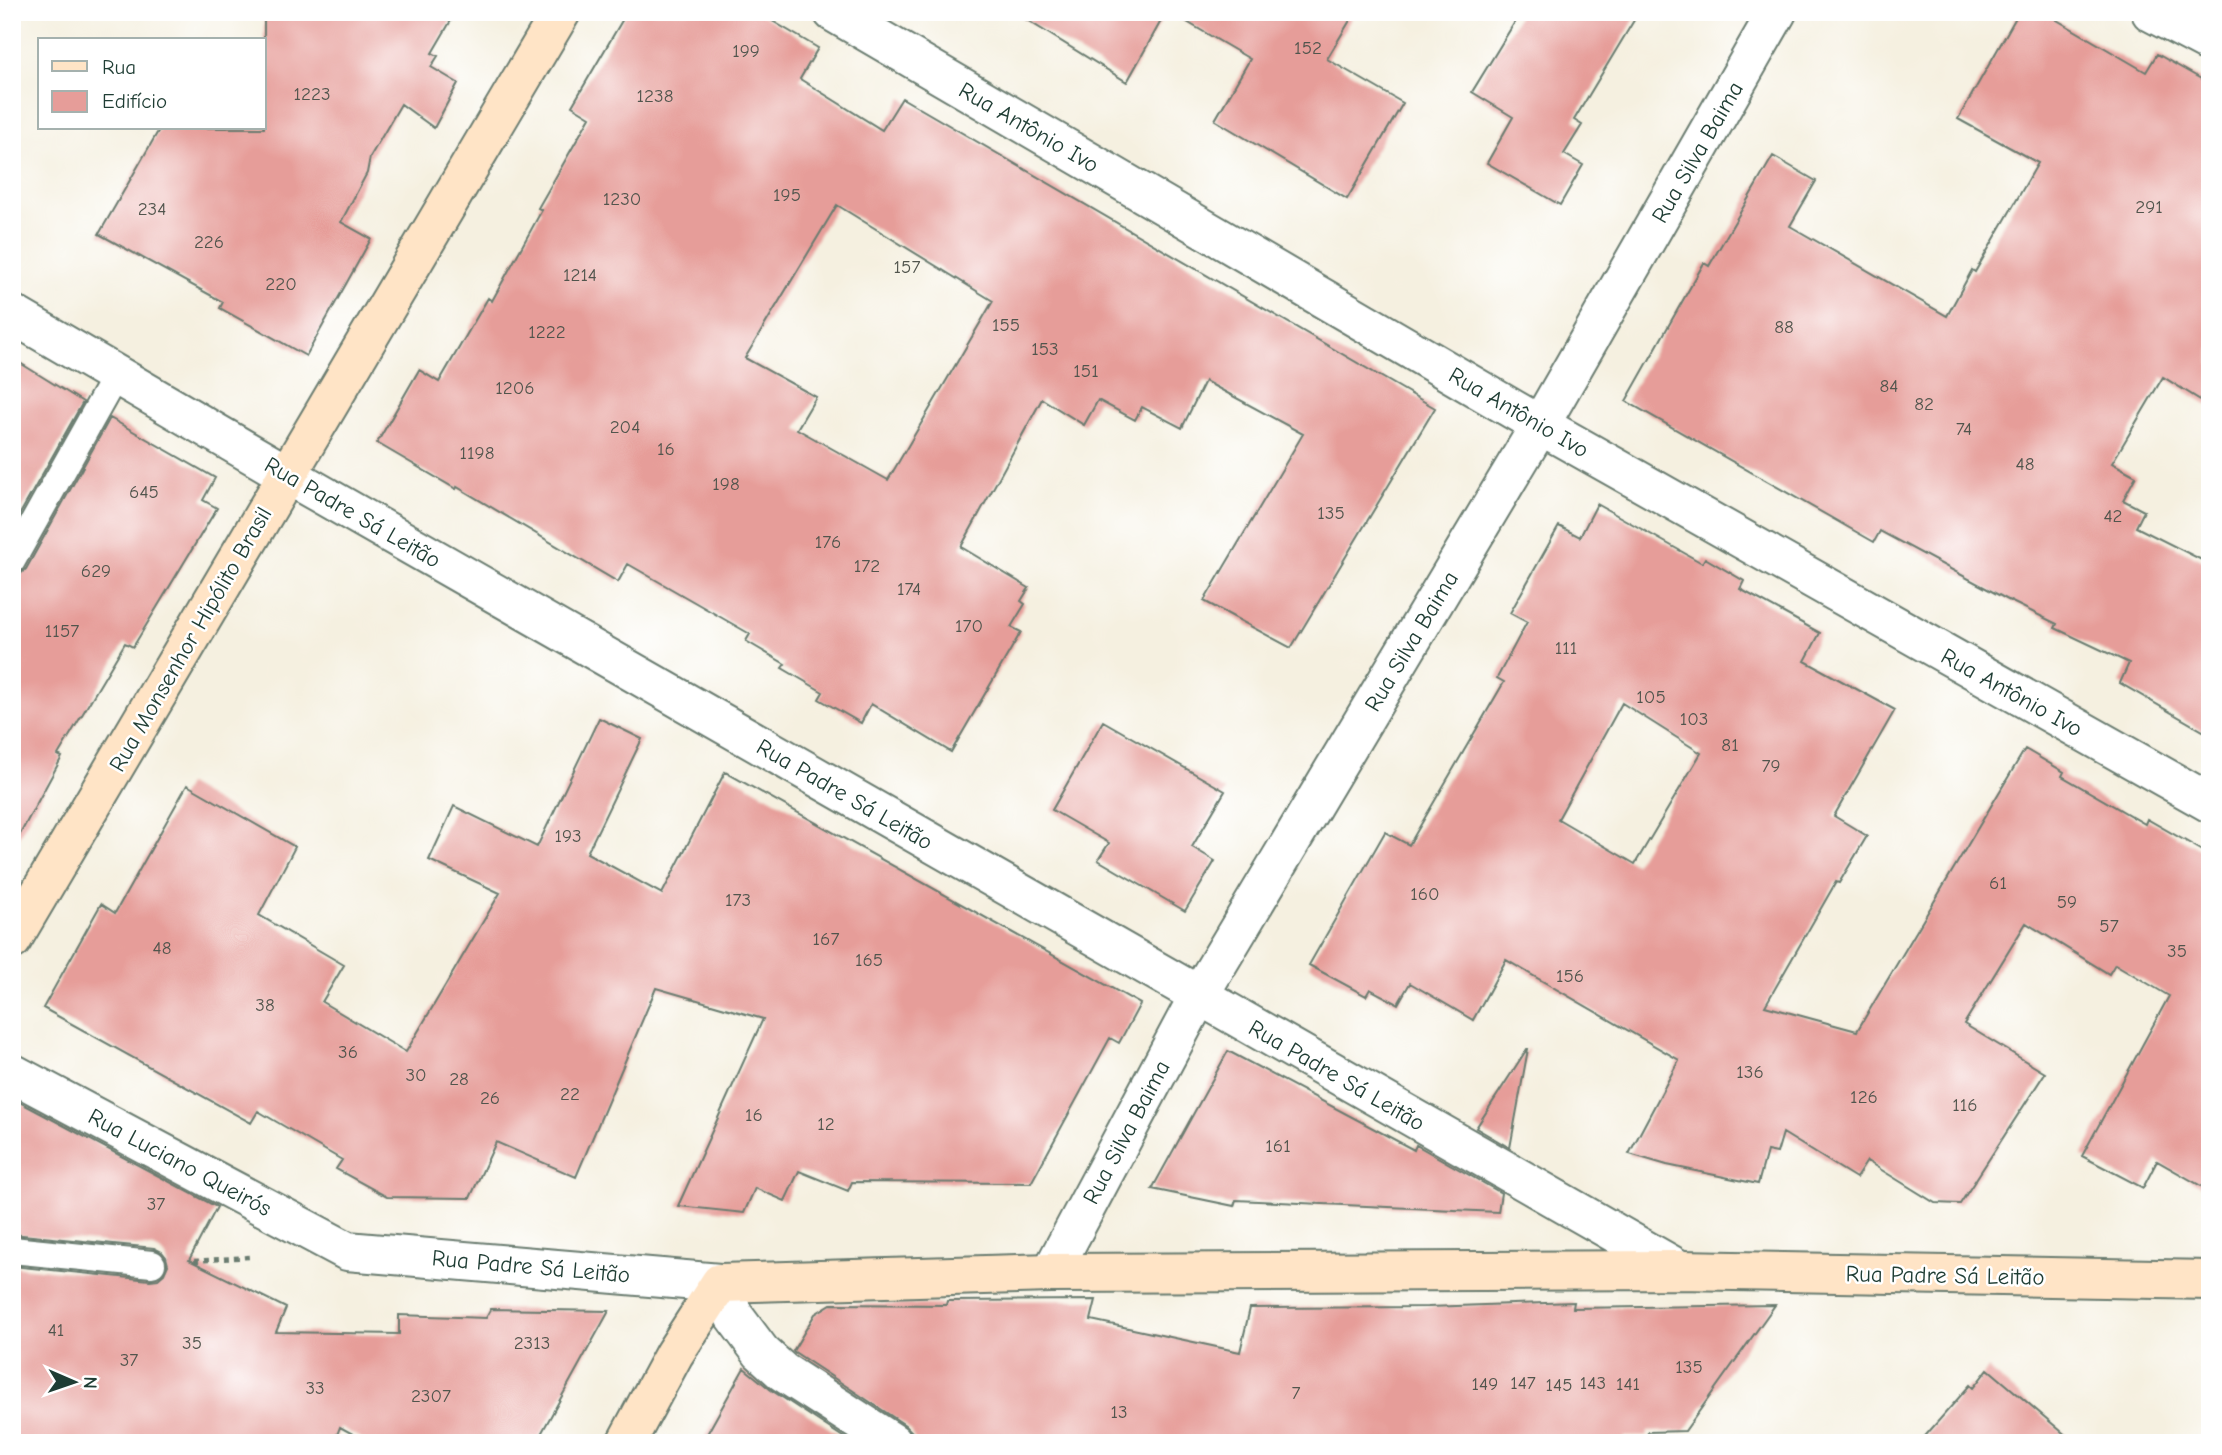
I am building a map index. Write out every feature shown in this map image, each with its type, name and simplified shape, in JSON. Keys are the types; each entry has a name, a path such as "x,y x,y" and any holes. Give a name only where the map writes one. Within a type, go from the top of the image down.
{"main road":[{"name":"Rua Monsenhor Hipólito Brasil","path":"12,940 561,12"},
{"name":"Rua Padre Sá Leitão","path":"720,1283 1051,1273 1680,1270 2210,1280"},
{"path":"626,1443 674,1354 720,1283"}],"street":[{"name":"Rua Antônio Ivo","path":"833,12 1541,425 2210,803"},
{"name":"Rua Silva Baima","path":"1051,1273 1198,997 1541,425 1777,12"},
{"path":"2151,12 2210,43"},
{"name":"Rua Padre Sá Leitão","path":"12,314 1198,997 1680,1270"},
{"name":"Rua Luciano Queirós","path":"12,1073 347,1251"},
{"name":"Rua Padre Sá Leitão","path":"347,1251 720,1283"},
{"path":"720,1283 734,1316 761,1352 783,1372 893,1443"}],"lane":[{"path":"12,561 116,375"},
{"path":"12,1250 152,1264"}],"building":[{"path":"264,12 456,12 432,53 438,56 431,67 458,83 434,128 401,104 370,157 367,173 341,222 371,239 306,356 220,308 223,302 99,234 159,130 266,130"},
{"path":"627,12 757,12 818,48 800,79 882,130 902,98 1435,408 1291,648 1204,601 1303,434 1205,381 1182,428 1142,407 1135,420 1098,400 1084,425 1042,399 961,547 1029,588 1021,601 1025,604 1011,627 1021,632 951,752 871,704 861,723 819,699 823,692 782,668 785,664 746,641 750,634 628,564 618,582 377,443 419,370 439,382 488,298 492,301 542,210 538,208 590,117 572,106","holes":["837,205 993,301 888,480 797,429 816,397 745,358"]},
{"path":"1014,12 1166,12 1127,82"},
{"path":"1170,12 1355,12 1327,59 1403,103 1347,199 1215,120 1250,59"},
{"path":"1521,12 1639,12 1574,120 1582,125 1564,154 1583,165 1560,205 1487,163 1513,117 1472,92"},
{"path":"2019,12 2043,12 2146,72 2157,54 2210,84 2210,406 2163,377 2112,463 2136,476 2123,500 2144,511 2136,527 2210,564 2210,735 2120,683 2129,663 2055,628 2057,624 1880,531 1874,542 1626,401 1704,263 1709,266 1773,156 1816,181 1790,226 1947,316 2038,163 1958,119"},
{"path":"12,358 83,402 12,528"},
{"path":"110,418 215,478 203,500 217,508 133,647 125,643 58,755 62,757 12,849 12,577 26,569"},
{"path":"1597,504 1702,563 1705,558 1744,581 1740,589 1820,633 1805,661 1895,710 1834,816 1867,836 1839,883 1836,882 1765,1006 1857,1031 2025,749 2064,772 2062,776 2145,824 2147,819 2210,855 2210,1191 2157,1161 2143,1188 2082,1156 2169,996 2115,964 2109,974 2026,923 1964,1024 2045,1073 1960,1204 1935,1203 1867,1161 1856,1178 1783,1133 1777,1153 1767,1151 1758,1184 1667,1165 1629,1154 1679,1060 1506,960 1473,1020 1410,983 1398,1004 1370,989 1366,996 1309,965 1385,832 1409,845 1504,682 1497,678 1527,622 1510,613 1559,526 1580,537","holes":["1622,703 1701,753 1635,864 1558,819"]},
{"path":"599,718 642,739 587,853 662,894 725,772 1140,1004 1119,1043 1110,1038 1031,1183 852,1182 848,1191 799,1171 785,1201 755,1188 744,1213 678,1206 763,1019 656,988 576,1177 496,1142 470,1198 387,1197 336,1169 342,1160 258,1111 251,1123 43,1008 101,904 115,913 187,785 295,847 259,915 344,965 322,1002 406,1052 500,893 429,860 454,806 537,847"},
{"path":"1103,721 1225,791 1192,847 1215,861 1185,911 1098,860 1109,843 1052,810"},
{"path":"1528,1049 1510,1148 1476,1128"},
{"path":"1228,1051 1414,1150 1416,1145 1501,1193 1498,1212 1236,1200 1234,1206 1152,1189"},
{"path":"12,1098 217,1207 189,1260 286,1308 276,1332 399,1334 399,1315 486,1318 491,1309 609,1311 536,1443 369,1443 340,1427 334,1443 12,1443 12,1266 150,1280 158,1279 164,1274 168,1265 162,1252 154,1248 12,1234"},
{"path":"1096,1300 1091,1320 1240,1352 1250,1308 1428,1307 1574,1302 1573,1308 1775,1305 1685,1431 1648,1432 1647,1437 1624,1437 1624,1443 915,1443 912,1432 905,1425 793,1351 815,1314 831,1304 946,1305 947,1301"},
{"path":"744,1368 771,1390 852,1443 702,1443"},
{"path":"1988,1369 2075,1443 1919,1443 1970,1385 1973,1388"}]}
